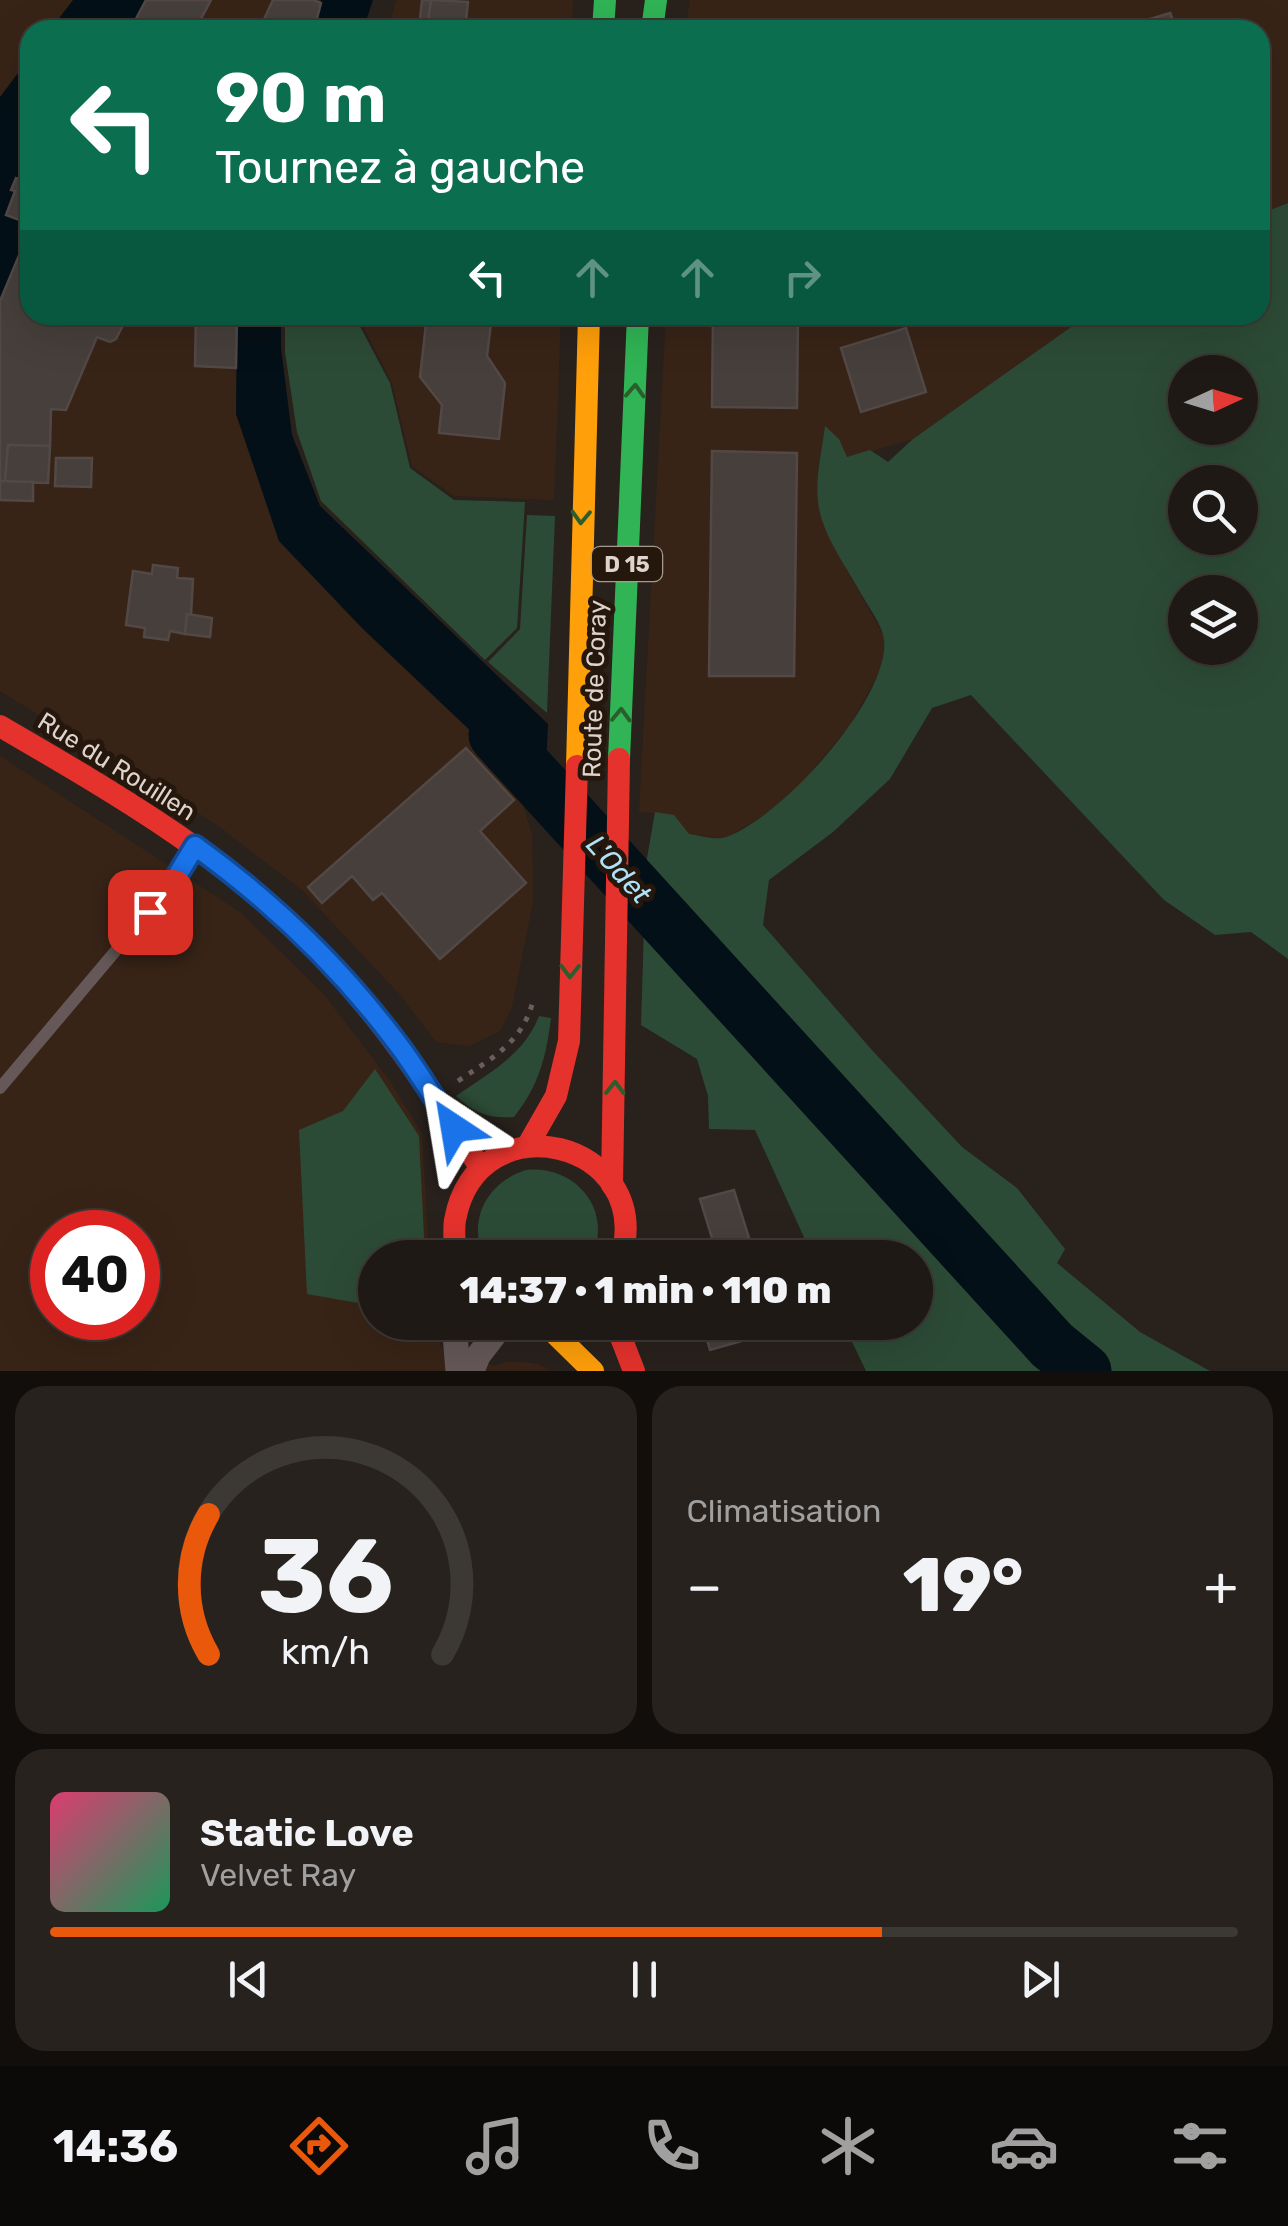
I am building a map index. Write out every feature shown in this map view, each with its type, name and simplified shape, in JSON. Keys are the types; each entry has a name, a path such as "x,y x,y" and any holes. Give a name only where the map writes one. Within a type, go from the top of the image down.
{"main road":[{"name":"Route de Coray","path":"528,1145 556,1096 566,1062 588,325"},
{"name":"Route de Coray","path":"624,1240 624,1214 612,1185 615,920 638,325"},
{"name":"Rue du Rouillen","path":"0,726 195,846 261,899 336,970 396,1042 480,1167"},
{"path":"454,1240 452,1221 466,1183 501,1152 547,1144 582,1156 612,1185"},
{"path":"561,1340 593,1371"},
{"path":"622,1340 634,1371"}],"street":[{"path":"455,1340 458,1371"},
{"path":"472,1371 490,1340"}],"lane":[{"path":"0,1088 172,884 195,846"}],"path":[{"path":"431,1092 452,1085 514,1042 533,1000"}],"shaded area":[{"path":"0,0 321,0 316,20 20,20 20,325 237,325 236,414 279,541 362,628 476,736 519,793 532,834 533,902 512,1007 500,1031 470,1046 436,1042 401,996 303,891 217,825 0,691"},
{"path":"73,0 146,0 135,20 58,20"},
{"path":"321,0 373,0 366,20 316,20"},
{"path":"396,0 573,0 572,20 391,20"},
{"path":"690,0 1288,0 1288,203 1270,210 1270,20 687,20"},
{"path":"20,70 20,180 16,178 11,189 15,191 6,214 20,220 20,253 0,301 0,97"},
{"path":"237,325 281,325 292,435 320,506 548,724 543,824 476,736 362,628 279,541 236,414"},
{"path":"362,325 561,325 554,500 454,496 412,466 392,383"},
{"path":"665,325 1074,325 913,439 847,458 839,439 825,427 818,470 837,552 885,638 881,669 849,727 799,786 769,812 724,839 688,834 673,815 639,812"},
{"path":"0,756 240,912 323,993 390,1081 422,1134 428,1240 358,1240 358,1340 440,1340 441,1348 495,1366 523,1362 551,1371 0,1371"}],"green space":[{"path":"1288,203 1288,959 1251,932 1215,935 1164,900 971,695 932,708 890,779 833,832 769,880 763,925 962,1147 1017,1188 1065,1249 1057,1263 1140,1332 1210,1371 866,1371 851,1340 933,1340 933,1240 805,1240 755,1130 709,1129 708,1096 697,1059 641,1025 646,864 655,812 674,815 689,834 708,837 726,837 749,826 828,754 869,693 881,665 884,640 820,514 817,483 825,426 839,439 847,457 870,450 888,462 913,439 1074,325 1270,325 1270,210"},
{"path":"285,325 359,325 390,383 410,468 454,500 525,502 517,628 485,660 321,501 297,432 285,352"},
{"path":"527,515 555,516 547,713 488,662 520,629"},
{"path":"539,1016 551,1018 544,1058 530,1094 514,1117 482,1114 456,1096 515,1052"},
{"path":"375,1069 419,1136 424,1240 358,1240 358,1303 307,1294 299,1130 343,1111"},
{"path":"526,1170 544,1170 574,1183 594,1208 597,1240 479,1240 484,1204 512,1176"}],"building":[{"path":"146,0 211,0 200,20 135,20"},
{"path":"273,0 321,3 317,20 264,20"},
{"path":"422,0 431,0 428,20 420,20"},
{"path":"431,0 468,2 466,20 428,20"},
{"path":"1170,13 1173,20 1147,20"},
{"path":"16,178 20,180 20,220 6,215"},
{"path":"20,253 20,325 123,325 110,342 97,337 66,410 51,409 50,446 8,445 5,482 0,481 0,301"},
{"path":"196,325 237,325 236,368 195,366"},
{"path":"426,325 491,325 487,356 505,383 499,439 439,433 442,405 420,377"},
{"path":"713,325 798,325 797,408 712,407"},
{"path":"906,328 926,392 861,412 841,348"},
{"path":"8,445 50,446 48,483 5,482"},
{"path":"712,451 797,453 794,676 709,676"},
{"path":"56,458 92,458 91,487 55,486"},
{"path":"0,481 33,482 33,501 0,500"},
{"path":"153,565 178,568 177,578 193,579 191,615 187,614 185,634 170,631 168,640 144,637 145,628 126,625 133,571 152,574"},
{"path":"187,614 212,618 210,637 185,634"},
{"path":"466,748 514,800 480,831 526,883 440,959 382,893 373,900 352,876 322,903 308,887"},
{"path":"734,1190 749,1238 713,1240 700,1199"},
{"path":"707,1340 742,1340 742,1341 710,1350"}],"waterway":[{"name":"L'Odet","path":"496,735 1052,1345 1084,1371"}],"traffic: fast":[{"path":"604,20 605,0"},
{"path":"653,20 656,0"},
{"path":"619,759 638,325"}],"traffic: slow":[{"path":"577,766 589,325"},
{"path":"561,1340 593,1371"}],"traffic: jam":[{"path":"0,726 172,831 291,925 369,1009 480,1167"},
{"path":"612,1185 619,759"},
{"path":"528,1145 556,1096 569,1041 577,766"},
{"path":"454,1240 455,1220 470,1182 496,1158 527,1147 560,1149 590,1162 613,1185 625,1218 623,1240"},
{"path":"622,1340 634,1371"}],"route":[{"path":"150,912 195,846 261,899 362,998 454,1128"}]}
